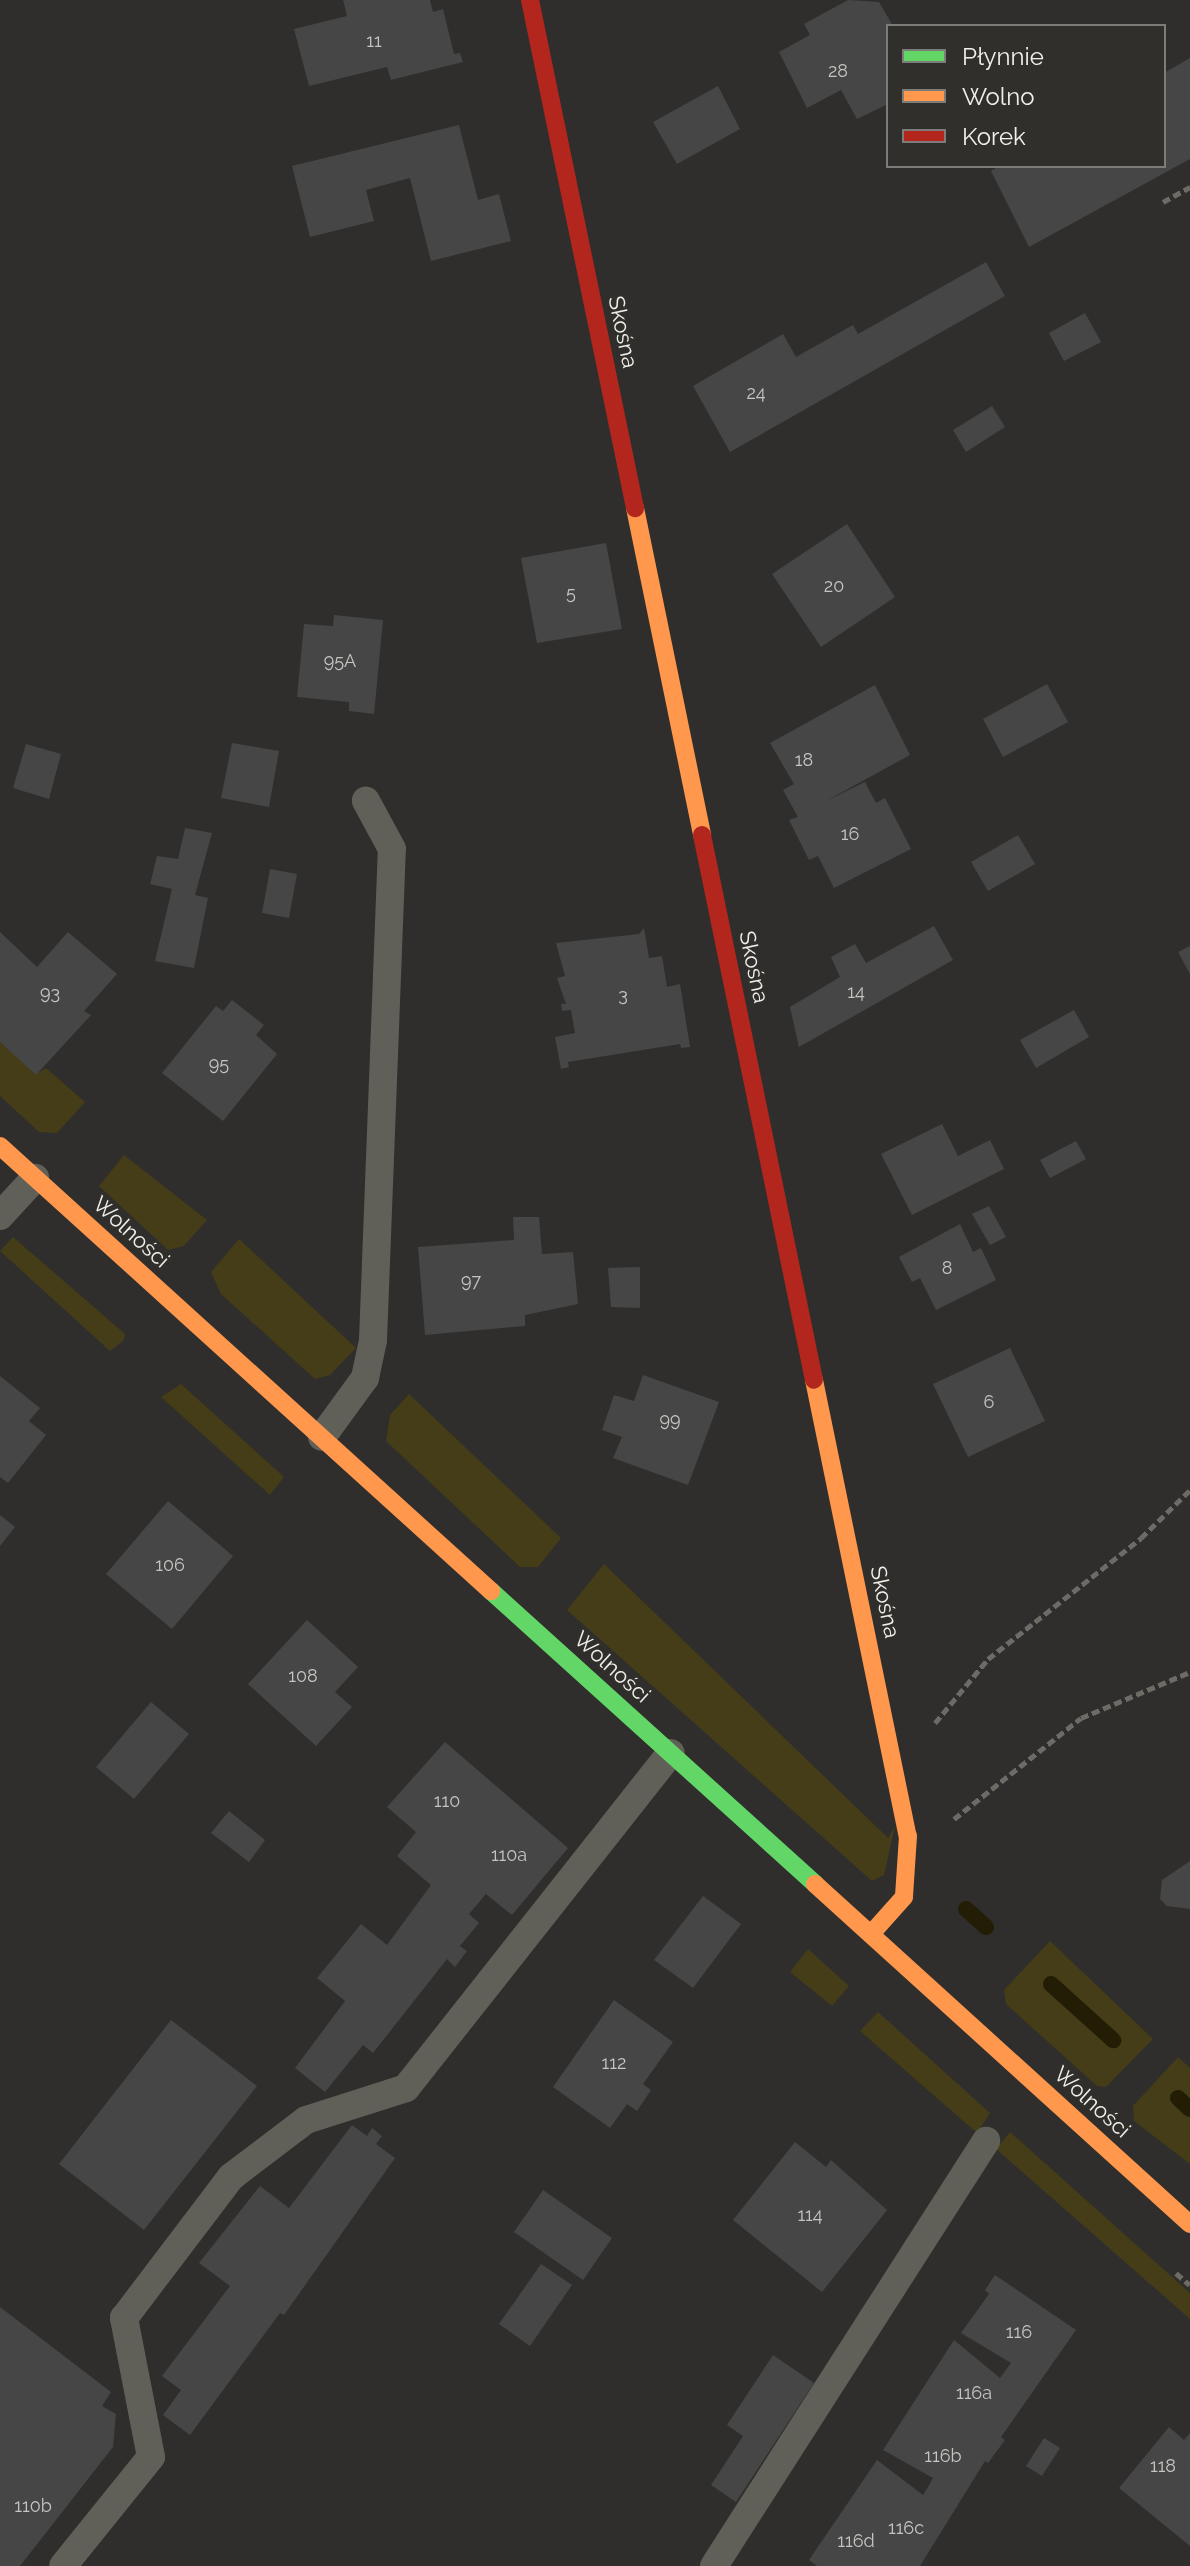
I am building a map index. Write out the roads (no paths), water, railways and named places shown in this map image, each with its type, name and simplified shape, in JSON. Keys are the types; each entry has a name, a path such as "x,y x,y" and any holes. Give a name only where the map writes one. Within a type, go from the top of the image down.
{"street":[{"name":"Skośna","path":"530,0 908,1836 904,1897 871,1934"},
{"name":"Wolności","path":"0,1146 1190,2224"}],"lane":[{"path":"322,1437 365,1378 373,1340 392,849 366,801"},
{"path":"0,1216 35,1178"},
{"path":"63,2566 151,2457 124,2318 231,2177 306,2120 406,2088 671,1753"},
{"path":"714,2566 986,2141"}],"waterway":[{"path":"966,1909 986,1927"},
{"path":"1051,1984 1113,2040"},
{"path":"1178,2098 1190,2109"}]}
